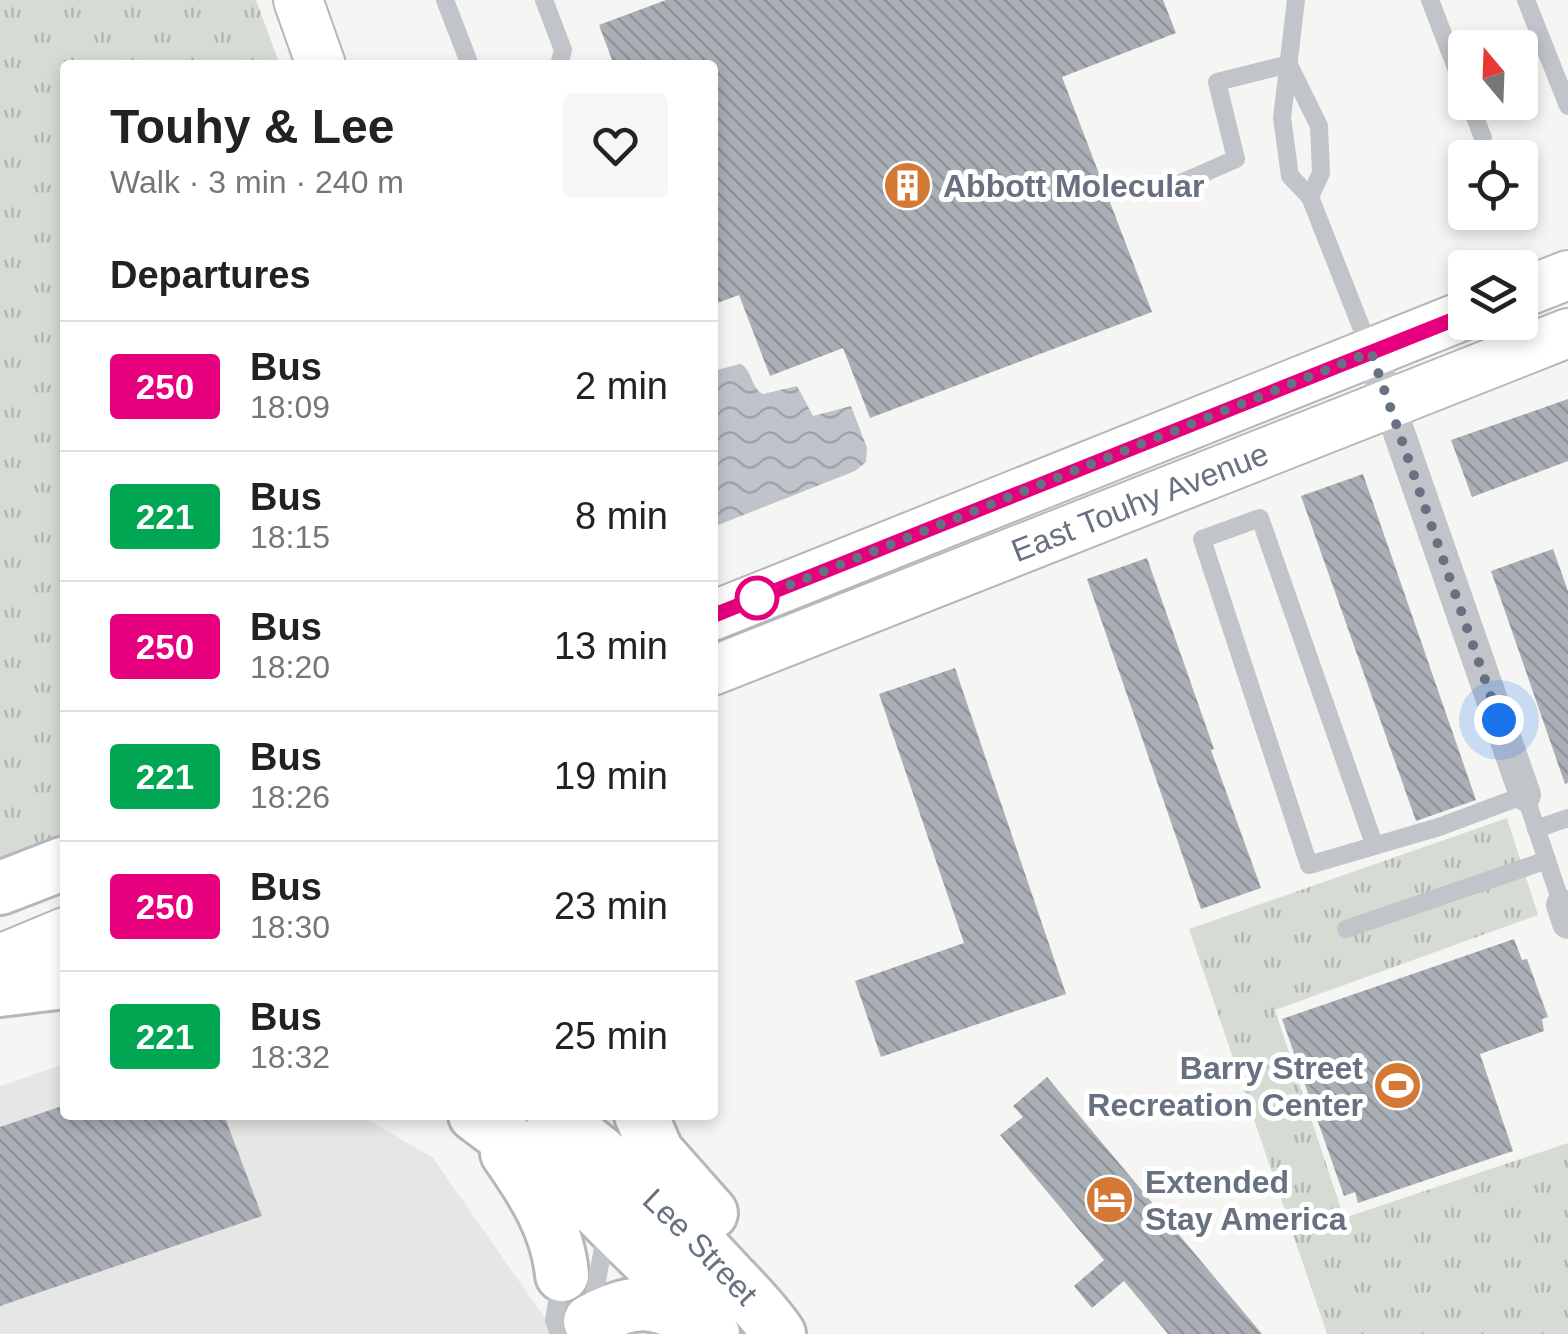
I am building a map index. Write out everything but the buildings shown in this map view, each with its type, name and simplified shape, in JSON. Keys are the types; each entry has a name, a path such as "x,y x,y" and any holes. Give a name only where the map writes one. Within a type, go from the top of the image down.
{"main road":[{"path":"298,0 320,60"},
{"path":"1538,287 1568,275"},
{"name":"East Touhy Avenue","path":"718,614 1448,323"},
{"name":"East Touhy Avenue","path":"718,669 1568,333"},
{"path":"0,888 60,864"},
{"path":"0,959 60,934"},
{"path":"0,990 60,983"},
{"path":"482,1120 532,1190 560,1252 562,1275"},
{"path":"483,1120 588,1166"},
{"path":"642,1120 657,1152 708,1208 764,1281 776,1330"},
{"name":"Lee Street","path":"588,1166 680,1222 776,1330"},
{"name":"Lee Street","path":"588,1166 654,1267 710,1331"},
{"path":"579,1330 614,1308 648,1302 672,1309 710,1331"}],"street":[{"path":"1371,352 1525,795"}],"lane":[{"path":"445,0 468,60"},
{"path":"544,0 563,50 560,60"},
{"path":"1296,0 1282,118 1290,176 1310,196 1371,352"},
{"path":"1430,0 1448,47"},
{"path":"1526,0 1568,106"},
{"path":"1160,192 1236,159 1217,82 1289,64"},
{"path":"1289,64 1319,126 1322,173 1310,196"},
{"path":"1476,120 1483,138"},
{"path":"1374,844 1260,518 1202,538 1309,865 1439,826 1525,795 1566,911"},
{"path":"1536,829 1568,818"},
{"path":"1346,929 1547,860"},
{"path":"588,1166 579,1330 554,1320 588,1166"}],"shaded area":[{"path":"60,1066 60,1120 368,1120 433,1158 556,1334 0,1334 0,1086"}],"green space":[{"path":"0,0 256,0 278,60 60,60 60,843 0,866"},
{"path":"1507,818 1538,915 1275,1010 1344,1218 1568,1143 1568,1334 1327,1334 1189,929"}],"water":[{"path":"740,364 763,394 797,386 813,416 851,406 867,448 866,462 855,471 718,525 718,370"}],"bus line":[{"name":"250","path":"718,614 1448,322"}],"place":[{"name":"Abbott Molecular","path":"908,186"},
{"name":"Barry Street Recreation Center","path":"1398,1086"},
{"name":"Extended Stay America","path":"1110,1200"}],"route":[{"path":"757,598 1371,352 1499,720"}]}
